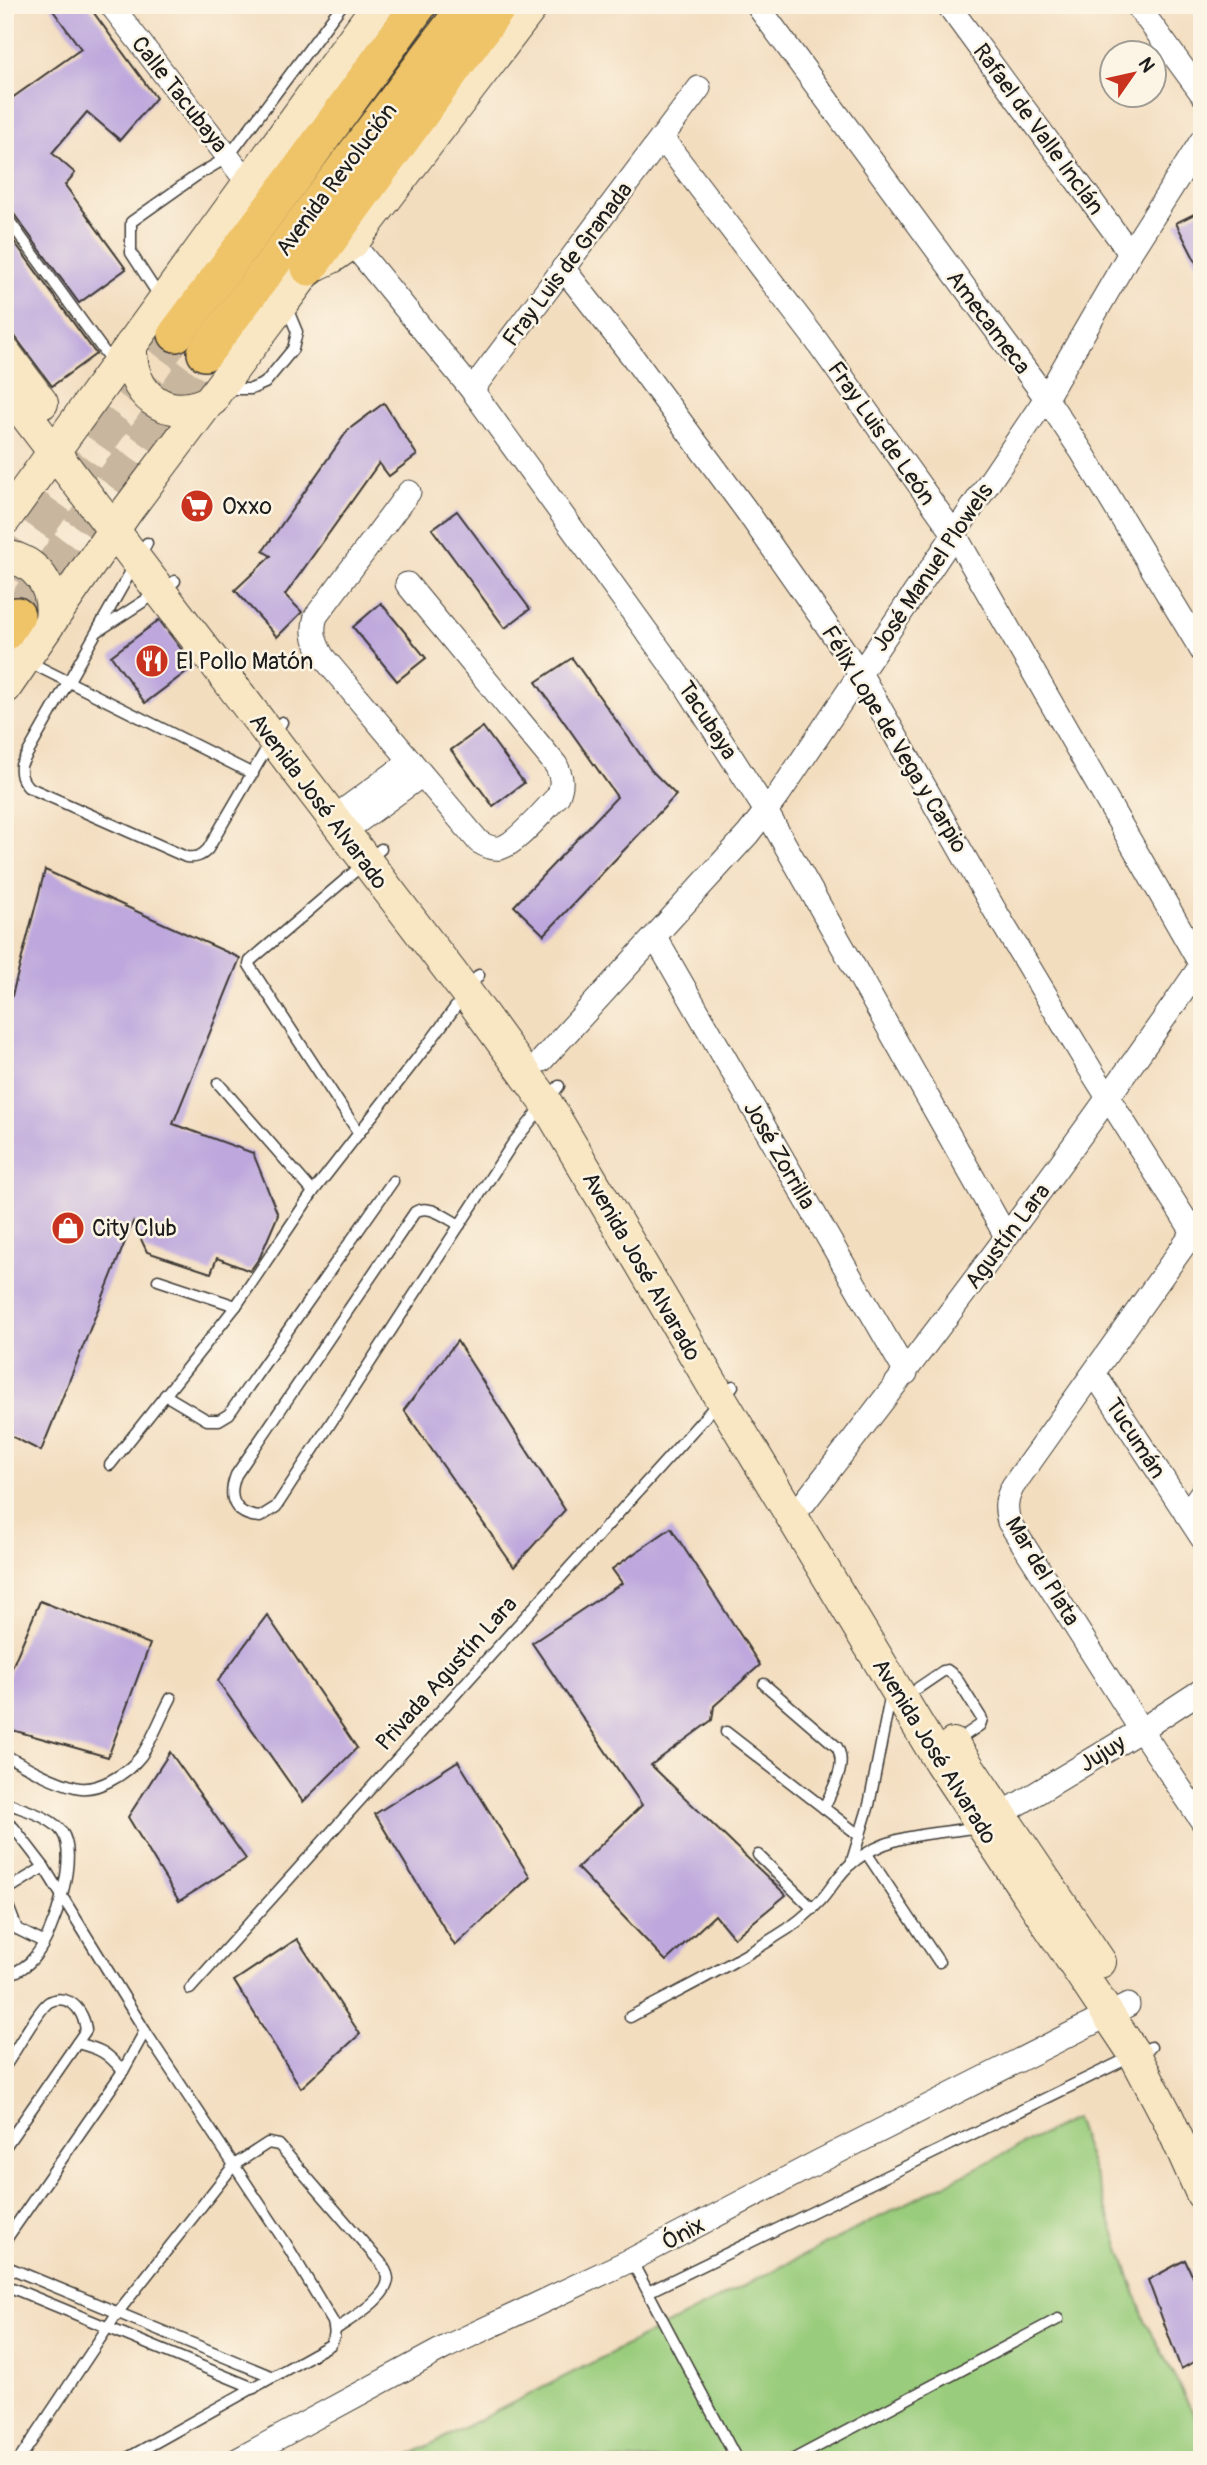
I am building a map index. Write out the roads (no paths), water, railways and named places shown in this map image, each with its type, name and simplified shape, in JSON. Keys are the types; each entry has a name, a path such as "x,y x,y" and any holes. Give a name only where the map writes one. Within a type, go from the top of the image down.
{"main road":[{"name":"Avenida Revolución","path":"176,334 419,5"},
{"name":"Avenida Revolución","path":"205,353 467,5"},
{"path":"309,268 500,5"}],"street":[{"name":"Calle Tacubaya","path":"111,5 248,183"},
{"path":"5,519 378,5"},
{"path":"5,688 15,635 51,618 119,521 309,268 352,243 533,5"},
{"name":"Amecameca","path":"757,5 1046,398 1082,452 1202,651"},
{"name":"Rafael de Valle Inclán","path":"948,5 1130,253"},
{"path":"1136,5 1202,94"},
{"name":"Fray Luis de Granada","path":"472,390 699,88"},
{"name":"Fray Luis de León","path":"662,138 816,340 955,535 1201,965"},
{"name":"José Manuel Plowels","path":"549,1082 655,937 766,811 1046,398 1130,253 1202,141"},
{"name":"Tacubaya","path":"352,243 472,390 686,686 766,811 1006,1236"},
{"name":"Félix Lope de Vega y Carpio","path":"562,268 632,356 746,510 860,673 994,909 1109,1099 1197,1226"},
{"name":"Avenida José Alvarado","path":"5,353 61,444 277,730 549,1082 727,1393 902,1682 1143,2051"},
{"path":"124,356 137,383 154,401 177,409 201,406 216,394"},
{"name":"Avenida José Alvarado","path":"5,388 61,444"},
{"path":"407,584 556,765 561,775 562,786 558,796 511,842 500,848 489,848 479,842 323,657 316,644 312,628 316,617 409,492"},
{"path":"5,556 25,562 42,577 51,597 51,618"},
{"name":"Avenida José Alvarado","path":"277,730 354,814 373,855"},
{"path":"354,814 416,768"},
{"name":"José Zorrilla","path":"655,937 906,1373"},
{"name":"Agustín Lara","path":"797,1508 906,1373 1109,1099 1201,965"},
{"name":"Mar del Plata","path":"1197,1226 1013,1486 1007,1498 1006,1510 1009,1522 1202,1821"},
{"name":"Tucumán","path":"1094,1373 1202,1538"},
{"path":"1186,1514 1202,1492"},
{"name":"Avenida José Alvarado","path":"902,1682 952,1743 991,1821"},
{"name":"Jujuy","path":"991,1821 1202,1690"},
{"name":"Ónix","path":"237,2460 446,2347 631,2260 1118,2009"},
{"path":"1143,2051 1202,2155"},
{"path":"1143,2051 1168,2118 1202,2194"}],"lane":[{"path":"163,301 131,253 131,222 228,157 342,5"},
{"path":"5,215 124,356"},
{"path":"142,552 21,765 22,780 28,787 186,858 195,858 208,849 277,730"},
{"path":"96,632 167,586"},
{"path":"15,635 68,683 253,774"},
{"path":"358,1132 249,965 250,961 373,855"},
{"path":"5,900 5,910"},
{"path":"110,1465 236,1306 313,1192 429,1043 472,983"},
{"path":"460,1225 430,1209 424,1208 415,1212 236,1475 231,1492 233,1500 244,1513 260,1517 276,1507 460,1225 513,1143 549,1082"},
{"path":"218,1083 313,1192"},
{"path":"165,1395 207,1420 219,1420 229,1414 393,1181"},
{"path":"158,1280 236,1306"},
{"name":"Privada Agustín Lara","path":"190,1989 727,1393"},
{"path":"850,1864 902,1682"},
{"path":"764,1684 837,1747 842,1755 842,1764 824,1808"},
{"path":"5,1755 32,1770 77,1788 99,1785 119,1776 140,1757 171,1698"},
{"path":"726,1732 860,1836"},
{"path":"5,1802 50,1821 62,1833 69,1852 62,1898 37,1954 13,1974 5,1975"},
{"path":"5,1821 14,1828 44,1867 145,2031 292,2253 333,2322 335,2330 335,2337 330,2345 124,2460"},
{"path":"630,2017 775,1938 812,1908 850,1864 867,1854 901,1837 991,1821"},
{"path":"867,1854 939,1962"},
{"path":"758,1855 812,1908"},
{"path":"5,1891 44,1867"},
{"path":"5,1898 17,1929"},
{"path":"5,1923 43,1942"},
{"path":"5,2066 50,2001 69,2001 77,2007 83,2017 86,2031 5,2147"},
{"path":"5,2241 123,2071 145,2031"},
{"path":"76,2043 99,2048 123,2071"},
{"path":"648,2292 1143,2051"},
{"path":"19,2460 118,2312 234,2165 268,2143 279,2145 381,2263 388,2276 386,2289 376,2300 335,2330"},
{"path":"631,2260 737,2460"},
{"path":"5,2266 273,2377"},
{"path":"27,2294 36,2279"},
{"path":"5,2285 254,2388"},
{"path":"65,2310 76,2295"},
{"path":"792,2460 1058,2319"},
{"path":"152,2346 163,2330"},
{"path":"196,2364 206,2349"}],"tunnel":[{"path":"5,573 176,334"},
{"path":"17,615 205,353"}],"place":[{"name":"Oxxo","path":"197,506"},
{"name":"El Pollo Matón","path":"152,661"},
{"name":"City Club","path":"68,1228"}]}
